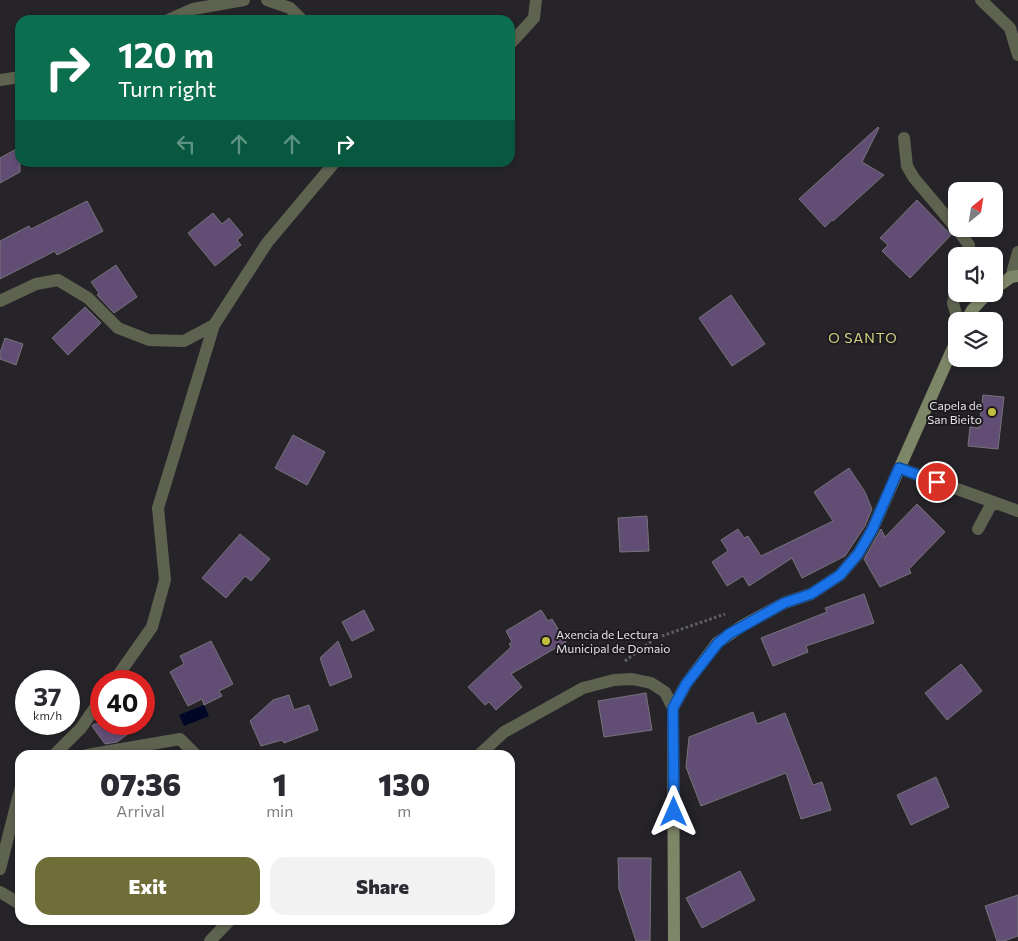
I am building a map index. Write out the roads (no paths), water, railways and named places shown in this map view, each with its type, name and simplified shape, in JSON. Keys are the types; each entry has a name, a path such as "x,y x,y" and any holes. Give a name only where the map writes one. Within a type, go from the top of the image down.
{"street":[{"path":"179,15 193,9 244,0"},
{"path":"267,0 290,8 297,15"},
{"path":"515,39 534,18 536,0"},
{"path":"981,0 1010,28 1018,55"},
{"path":"0,80 15,78"},
{"path":"904,138 907,166 914,178 948,218"},
{"path":"122,670 152,627 164,580 158,508 214,325 267,243 331,167"},
{"path":"1003,283 1015,277 1018,252"},
{"path":"0,301 36,284 58,280 88,298 118,328 149,340 184,341 214,325"},
{"path":"971,312 980,302"},
{"path":"673,708 686,684 718,643 742,626 784,603 811,594 840,575 858,554 872,530 948,359"},
{"path":"899,468 1018,511"},
{"path":"978,529 992,502"},
{"path":"484,750 504,732 583,688 614,680 632,678 650,683 665,692 673,708 674,941"},
{"path":"59,750 81,728 90,715"},
{"path":"116,750 180,739 191,750"},
{"path":"0,869 15,810"},
{"path":"0,892 15,901"},
{"path":"210,941 225,925"}],"water":[{"path":"204,705 209,716 184,726 179,715"}],"place":[{"name":"Capela de San Bieito","path":"992,412"},
{"name":"Axencia de Lectura Municipal de Domaio","path":"546,641"}],"district":[{"name":"O SANTO","path":"863,337"}]}
